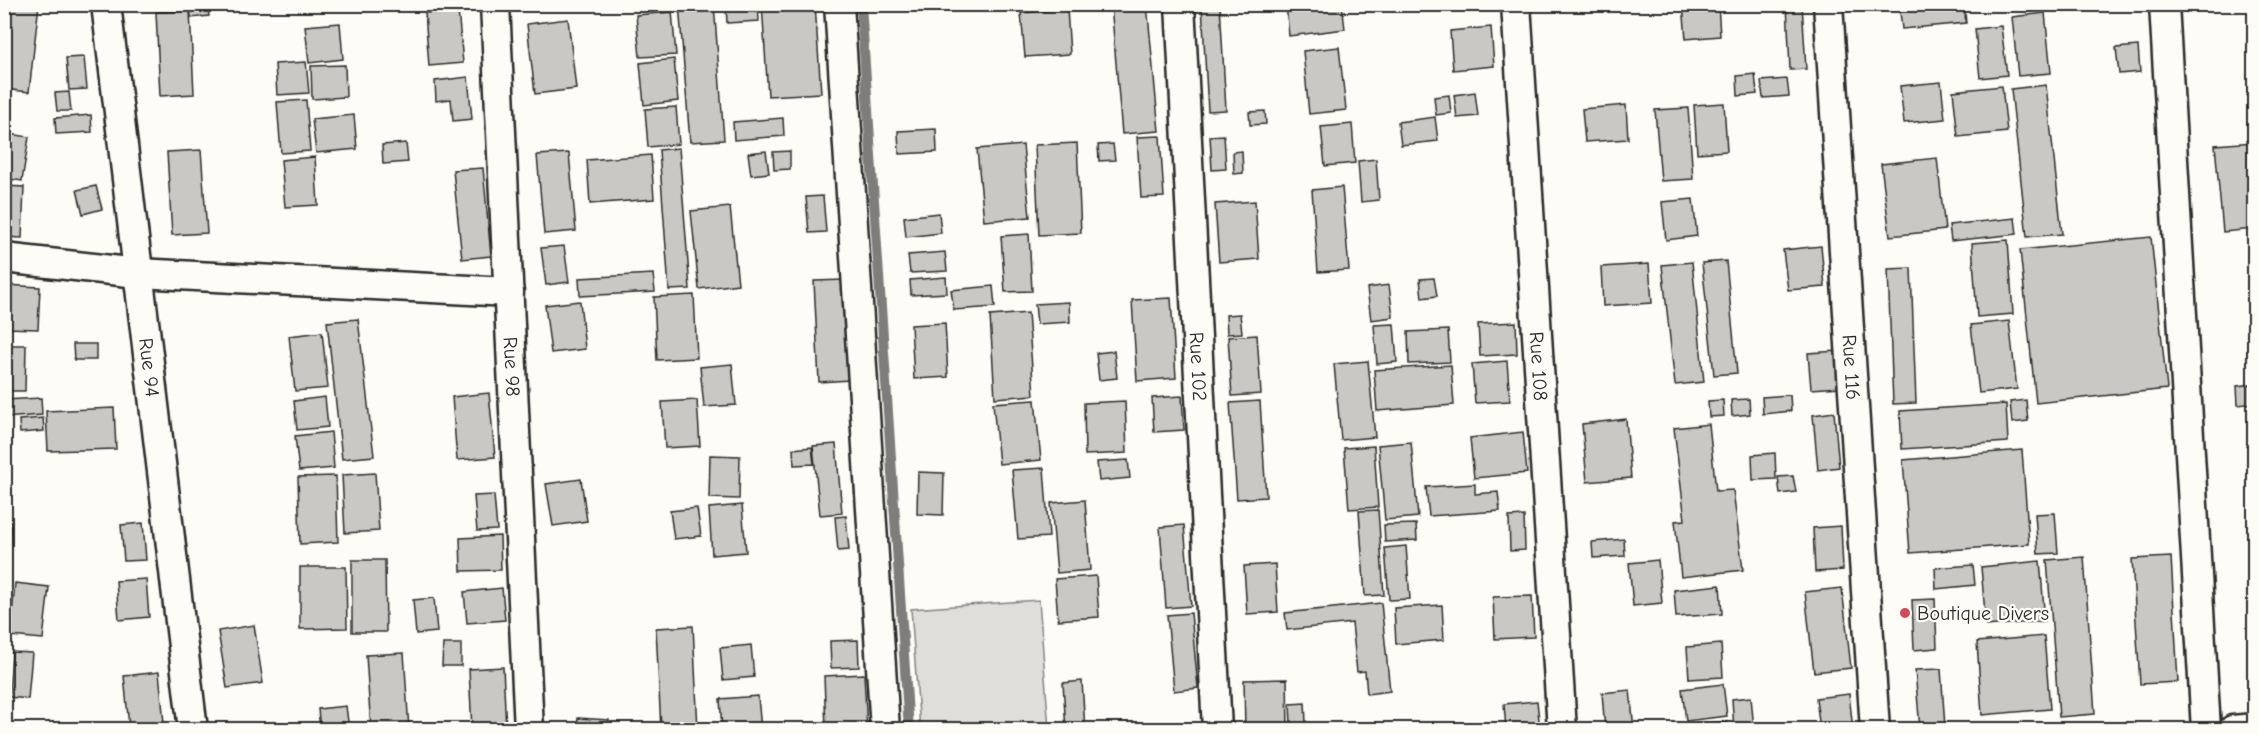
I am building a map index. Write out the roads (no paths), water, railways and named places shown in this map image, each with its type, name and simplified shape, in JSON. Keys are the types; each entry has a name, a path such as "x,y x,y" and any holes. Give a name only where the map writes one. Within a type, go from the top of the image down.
{"street":[{"name":"Rue 94","path":"106,4 193,729"},
{"name":"Rue 98","path":"495,4 529,729"},
{"path":"839,4 885,729"},
{"name":"Rue 102","path":"1180,4 1217,729"},
{"name":"Rue 108","path":"1516,4 1562,729"},
{"name":"Rue 116","path":"1828,4 1875,729"},
{"path":"2164,4 2206,729"},
{"path":"4,258 138,273 509,292"},
{"path":"2234,729 2254,728"}],"waterway":[{"path":"861,4 909,730"}],"place":[{"name":"Boutique Divers","path":"1905,613"}]}
